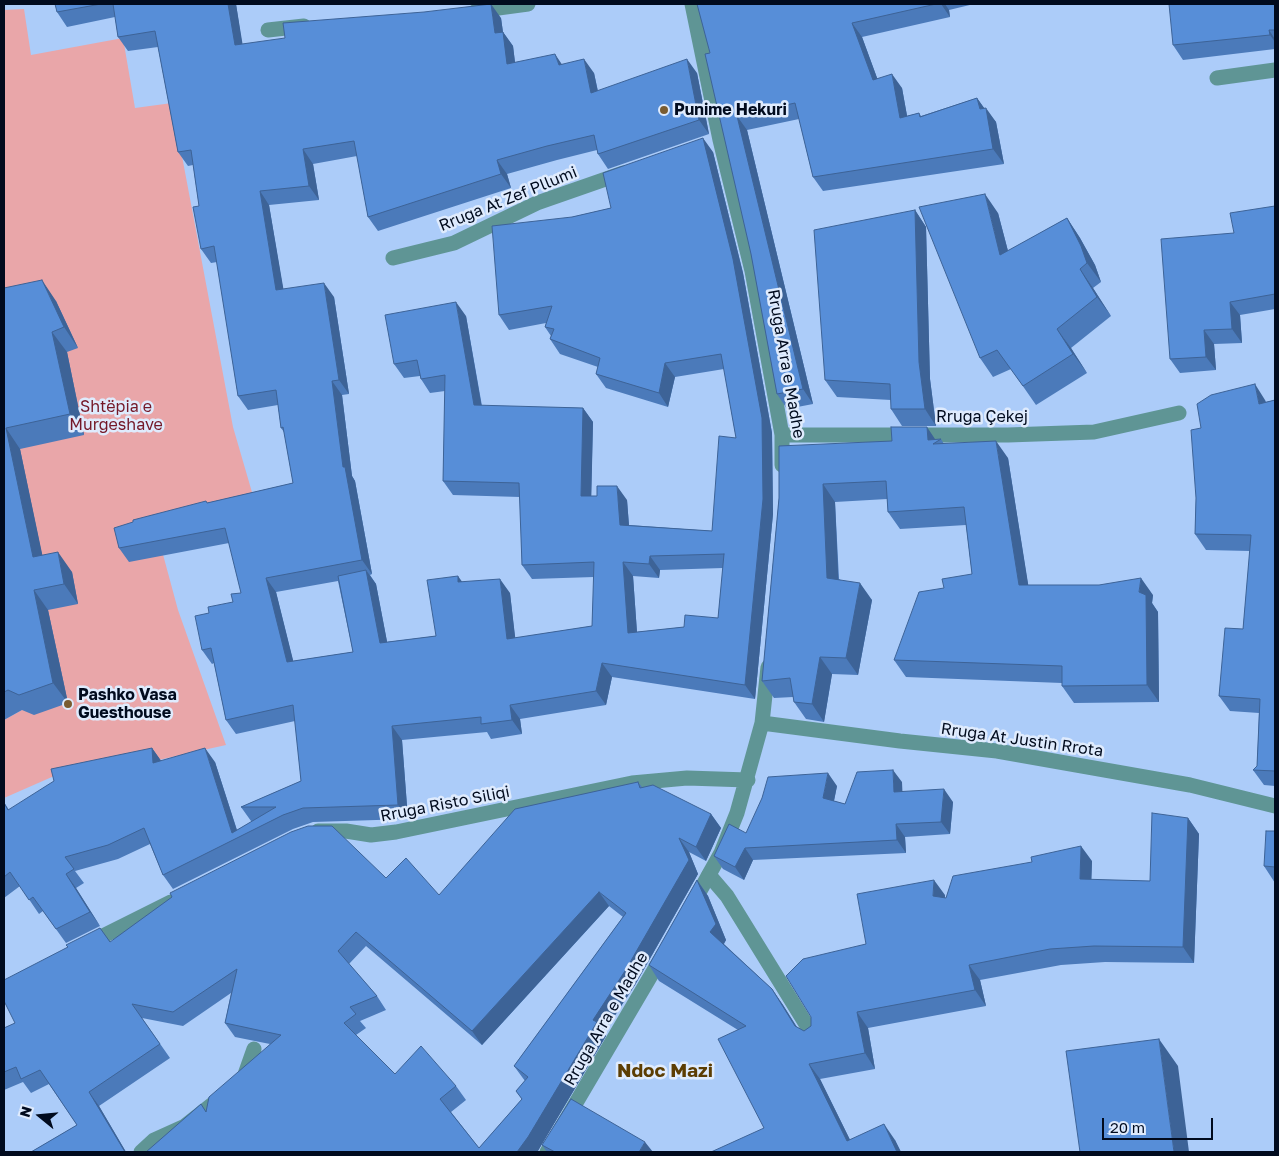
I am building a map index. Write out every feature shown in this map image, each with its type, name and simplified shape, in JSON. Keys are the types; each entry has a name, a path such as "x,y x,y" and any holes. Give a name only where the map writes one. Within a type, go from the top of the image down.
{"street":[{"path":"459,12 528,4"},
{"name":"Rruga Arra e Madhe","path":"692,4 720,140 752,271 782,435 782,484"},
{"path":"268,30 316,25"},
{"path":"1217,78 1275,70"},
{"path":"704,146 720,140"},
{"name":"Rruga At Zef Pllumi","path":"393,258 454,242 536,203 635,169"},
{"name":"Rruga Çekej","path":"782,435 1008,435 1094,432 1179,413"},
{"path":"685,917 709,875 737,813 748,780 762,723 770,652"},
{"name":"Rruga At Justin Rrota","path":"762,723 900,742 997,751 1190,785 1275,806"},
{"name":"Rruga Risto Siliqi","path":"306,834 316,830 346,831 371,836 632,783 687,778 748,780"},
{"path":"709,875 727,896 814,1037"},
{"path":"75,950 185,894"},
{"name":"Rruga Arra e Madhe","path":"547,1152 670,942"},
{"path":"141,1152 154,1140 185,1126 243,1080 254,1049"}],"green space":[{"name":"Shtëpia e Murgeshave","path":"24,9 31,55 123,38 135,108 172,103 233,427 256,506 155,525 178,610 226,745 82,777 77,766 4,798 4,720 22,710 4,632 4,10"}],"building":[{"path":"55,4 101,4 57,12"},
{"path":"113,4 228,4 235,45 285,38 283,23 424,12 491,4 495,33 503,32 507,64 555,54 559,65 584,59 591,93 687,59 699,120 598,154 594,135 547,146 497,160 501,174 368,217 354,141 303,149 309,186 260,191 276,290 324,283 339,380 332,381 343,467 345,467 362,560 266,578 287,662 353,652 338,576 366,570 380,643 436,636 427,580 458,576 458,582 500,579 507,639 592,626 594,562 522,565 519,483 443,481 445,375 421,379 417,360 394,364 385,315 456,302 474,405 583,408 581,496 597,496 597,486 617,486 620,525 712,531 719,436 736,438 721,354 665,363 659,393 596,374 600,358 550,339 554,329 545,327 552,306 499,315 492,226 572,217 611,208 603,173 703,138 733,259 762,418 763,499 745,685 602,663 596,691 510,705 512,720 481,724 481,717 392,726 398,805 303,808 283,815 163,875 144,828 108,845 65,857 74,869 66,874 90,912 56,929 33,897 29,900 10,872 4,877 4,803 8,810 54,781 51,769 152,748 153,763 205,748 232,833 276,807 241,807 301,781 293,705 226,720 211,648 202,650 195,616 209,613 208,607 233,602 231,594 241,593 225,528 119,548 114,528 133,522 133,520 206,501 207,503 293,483 283,427 281,428 276,390 238,396 214,246 201,249 193,207 199,206 191,150 178,152 155,31 118,37","holes":["724,554 718,618 685,615 684,627 628,633 623,562 649,564 650,556"]},
{"path":"697,4 936,4 852,23 873,80 892,74 900,118 919,113 920,117 977,98 980,109 986,108 993,149 813,177 795,103 737,116 803,389 777,394 751,254 705,54 710,53"},
{"path":"1169,4 1275,4 1275,30 1269,30 1270,35 1173,45"},
{"path":"985,194 1000,255 1067,218 1087,263 1080,269 1097,297 1057,329 1073,354 1023,386 997,350 980,358 919,207"},
{"path":"1275,206 1275,294 1230,302 1232,329 1204,330 1206,357 1170,359 1161,239 1234,233 1230,213"},
{"path":"915,210 919,362 925,409 891,409 890,384 825,380 814,230"},
{"path":"42,280 64,327 52,332 70,414 6,428 33,557 58,552 64,584 34,590 53,683 19,695 8,690 4,692 4,288"},
{"path":"1255,384 1259,404 1275,400 1275,771 1253,770 1257,766 1260,699 1219,696 1225,628 1243,629 1251,535 1195,534 1196,498 1191,430 1201,428 1197,404 1211,395"},
{"path":"891,427 927,427 928,440 941,439 933,444 996,441 1019,585 1099,585 1141,578 1139,592 1146,595 1147,685 1062,686 1062,666 894,660 919,592 944,588 942,579 972,574 964,507 888,512 886,481 823,484 827,578 860,583 846,658 820,657 812,704 794,702 790,678 762,681 779,498 779,446 892,441"},
{"path":"893,770 894,792 944,789 941,822 896,824 897,840 745,848 735,867 714,856 729,824 746,833 762,798 768,777 828,773 823,798 845,804 857,772"},
{"path":"638,782 640,788 653,785 711,814 696,847 679,838 689,860 625,971 593,1020 597,1022 528,1137 517,1152 146,1152 201,1104 206,1112 209,1097 281,1035 225,1023 237,969 173,1012 132,1004 160,1044 89,1092 125,1152 31,1152 77,1125 40,1070 21,1079 16,1067 4,1072 4,1028 15,1023 4,1001 4,980 100,928 110,942 172,897 170,893 291,832 308,826 332,826 386,878 406,858 439,895 515,809","holes":["599,892 626,913 514,1066 528,1077 516,1091 522,1099 479,1148 440,1099 456,1086 421,1046 395,1074 344,1023 356,1014 350,1007 377,996 338,951 356,932 472,1031"]},
{"path":"1152,813 1188,818 1183,947 1094,946 1050,949 969,965 975,990 857,1012 865,1053 809,1064 847,1141 884,1124 897,1152 711,1152 764,1128 718,1039 746,1026 649,965 697,880 716,924 710,932 772,989 795,1026 804,1031 811,1026 811,1017 786,976 803,959 866,944 857,894 934,880 933,896 946,898 953,876 1032,862 1031,857 1081,846 1080,879 1150,881"},
{"path":"1266,831 1275,831 1275,867 1264,866"},
{"path":"1159,1039 1174,1152 1080,1152 1066,1051"},
{"path":"571,1099 645,1142 639,1152 555,1152 542,1145"}],"place":[{"name":"Punime Hekuri","path":"664,110"},
{"name":"Pashko Vasa Guesthouse","path":"68,704"}],"district":[{"name":"Ndoc Mazi","path":"665,1071"}]}
